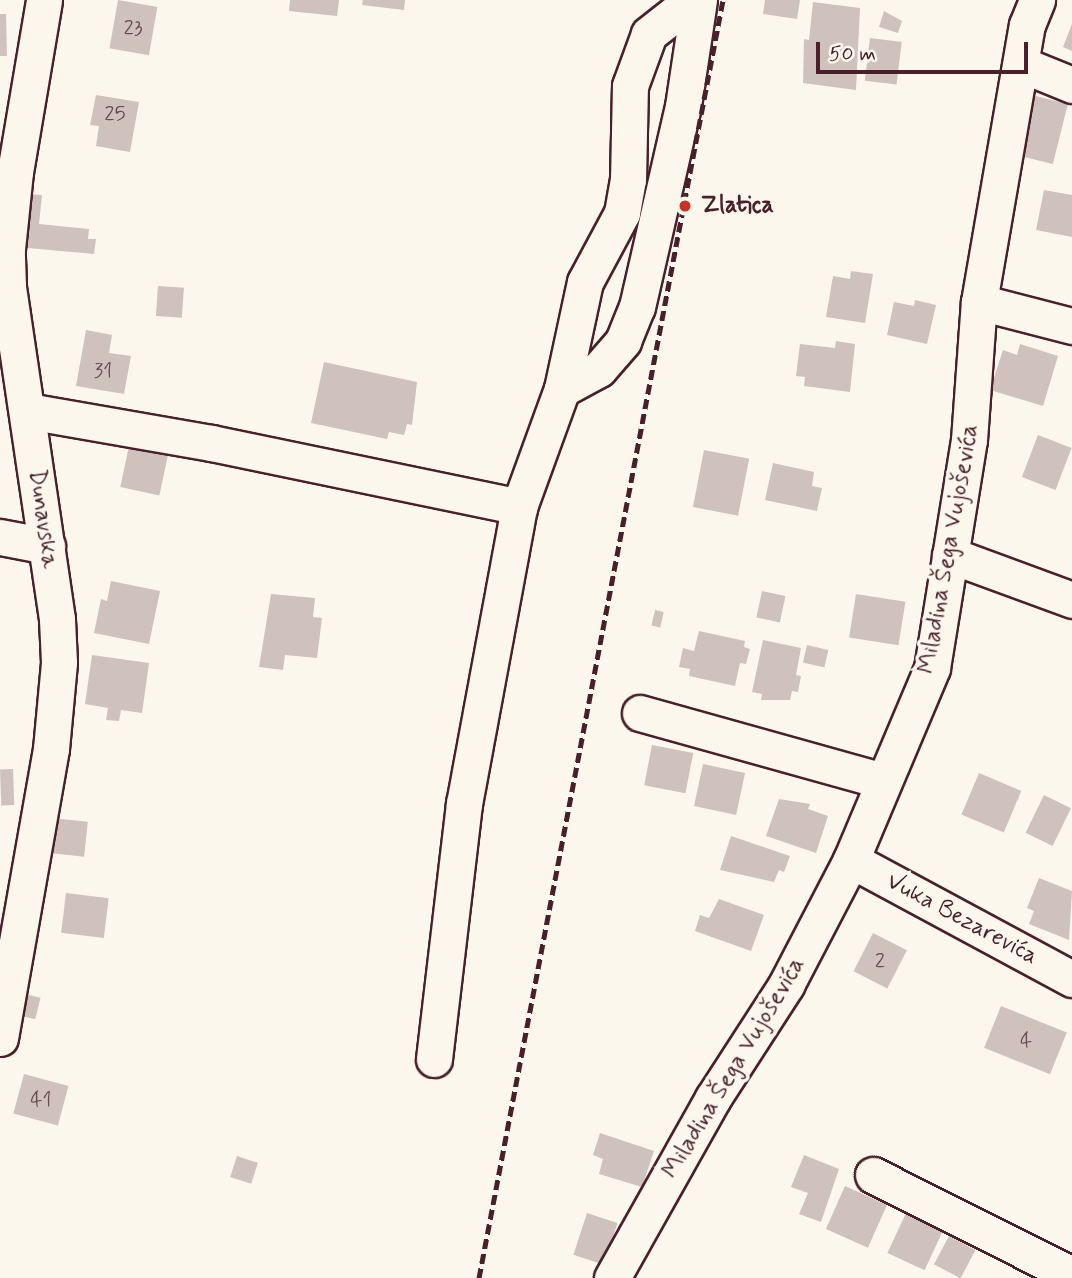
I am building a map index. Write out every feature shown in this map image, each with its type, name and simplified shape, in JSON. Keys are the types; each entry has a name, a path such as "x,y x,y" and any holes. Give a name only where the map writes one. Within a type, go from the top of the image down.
{"street":[{"name":"Dunavska","path":"0,1038 57,701 57,619 7,249 15,172 44,0"},
{"path":"434,1059 464,804 519,507 562,389 585,282 622,213 628,180 630,86 649,34 692,0"},
{"path":"562,389 599,369 623,341 637,307 683,106 699,0"},
{"name":"Miladina Šega Vujoševića","path":"611,1278 713,1098 786,985 851,860 932,668 974,397 979,302 1023,65 1027,25 1037,0"},
{"path":"1023,65 1072,85"},
{"path":"979,302 1072,326"},
{"path":"28,411 211,443 519,507"},
{"path":"0,537 47,546"},
{"path":"950,555 1072,600"},
{"path":"640,713 884,781"},
{"name":"Vuka Bezarevića","path":"851,860 1072,979"},
{"path":"873,1175 1072,1275"}],"building":[{"path":"118,0 157,7 149,55 109,48"},
{"path":"290,0 339,0 337,16 289,11"},
{"path":"363,0 405,0 404,10 362,5"},
{"path":"765,0 800,0 797,19 763,14"},
{"path":"813,2 860,8 856,90 803,83 804,39 809,40"},
{"path":"884,11 902,21 898,33 879,27"},
{"path":"0,14 6,14 7,56 0,56"},
{"path":"1072,24 1072,51 1063,47"},
{"path":"870,38 902,42 897,85 865,81"},
{"path":"96,95 139,102 130,152 96,146 99,126 90,125"},
{"path":"1032,95 1068,104 1053,164 1017,155"},
{"path":"1044,190 1072,195 1072,237 1036,230"},
{"path":"23,194 42,195 39,224 89,229 88,239 96,239 94,254 17,247"},
{"path":"851,271 873,274 865,323 826,317 833,276 850,279"},
{"path":"158,286 184,288 182,318 156,316"},
{"path":"915,300 936,305 927,344 887,335 894,302 914,306"},
{"path":"86,330 112,335 109,353 131,356 124,394 76,386"},
{"path":"836,341 855,344 850,392 804,386 805,377 796,376 800,344 835,348"},
{"path":"1020,344 1058,356 1043,406 990,390 1003,350 1017,355"},
{"path":"324,362 417,382 412,425 407,424 404,435 389,432 387,439 311,423"},
{"path":"1038,435 1072,448 1055,490 1022,477"},
{"path":"129,446 168,454 159,495 120,487"},
{"path":"704,450 749,459 738,516 693,507"},
{"path":"773,463 814,472 812,486 822,488 817,511 765,500"},
{"path":"111,581 160,591 149,644 94,633 101,599 107,601"},
{"path":"762,591 785,596 780,622 756,617"},
{"path":"271,594 315,598 313,617 322,618 317,658 285,655 283,670 259,667"},
{"path":"856,594 905,602 899,645 849,637"},
{"path":"655,610 664,612 660,628 651,626"},
{"path":"699,631 745,641 744,647 750,649 746,664 740,663 735,686 689,676 690,669 679,667 683,648 694,651"},
{"path":"763,640 801,648 796,675 801,676 798,692 792,691 790,700 761,700 762,694 752,692"},
{"path":"807,645 828,650 824,667 803,663"},
{"path":"92,655 149,663 142,713 121,710 119,721 106,720 108,708 85,704"},
{"path":"652,745 693,753 685,793 644,785"},
{"path":"703,764 745,773 736,815 694,806"},
{"path":"0,769 13,769 14,805 1,805"},
{"path":"979,773 1021,791 1004,832 961,814"},
{"path":"1044,795 1071,808 1053,846 1026,833"},
{"path":"779,799 810,804 808,809 828,816 816,853 766,836"},
{"path":"51,818 88,822 84,857 47,853"},
{"path":"731,836 790,856 784,872 779,870 774,882 720,870"},
{"path":"1039,878 1072,891 1069,940 1029,924 1034,911 1027,908"},
{"path":"66,893 109,898 104,938 61,933"},
{"path":"719,899 764,915 751,951 695,931 700,915 709,918"},
{"path":"873,933 907,950 887,989 853,971"},
{"path":"25,994 41,998 35,1019 20,1015"},
{"path":"1001,1006 1067,1033 1050,1074 984,1048"},
{"path":"24,1074 68,1086 58,1126 13,1114"},
{"path":"600,1133 654,1151 642,1187 599,1174 603,1159 593,1155"},
{"path":"804,1155 839,1169 821,1222 799,1214 808,1193 791,1187"},
{"path":"237,1156 258,1163 251,1184 230,1177"},
{"path":"845,1186 887,1205 868,1248 826,1229"},
{"path":"587,1213 617,1223 604,1265 573,1255"},
{"path":"906,1213 943,1230 925,1270 887,1253"},
{"path":"949,1236 975,1250 961,1278 934,1264"}],"railway":[{"path":"479,1278 723,0"}],"place":[{"name":"Zlatica","path":"685,206"}]}
